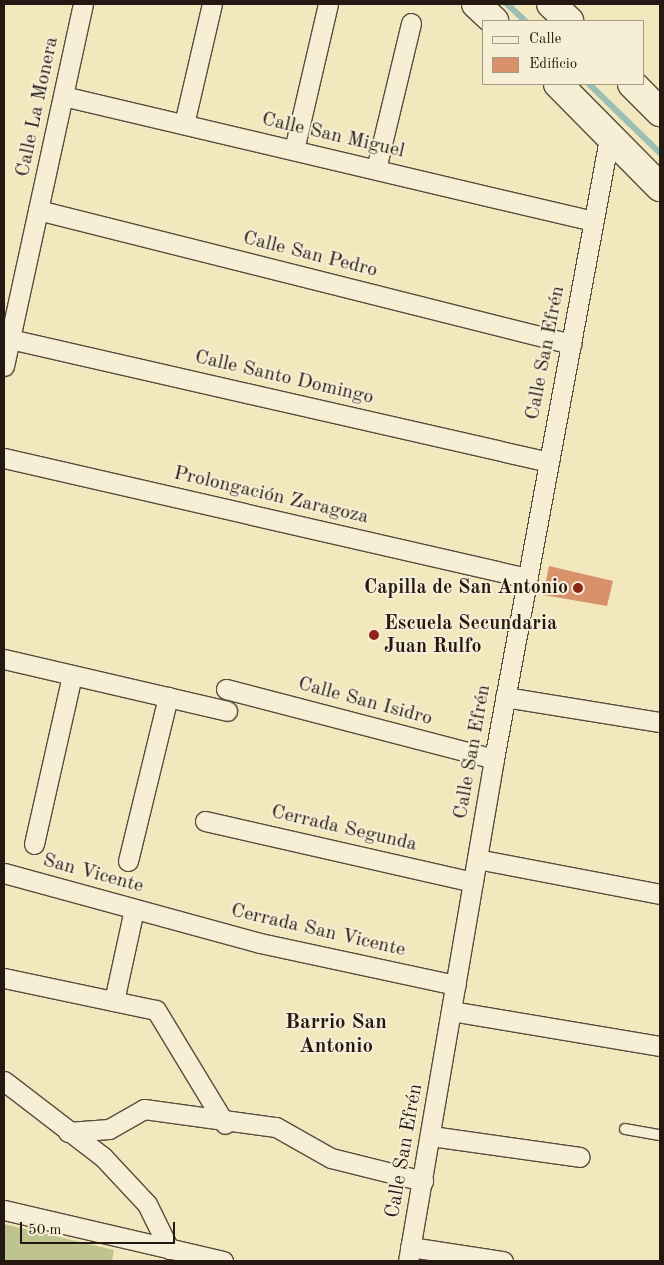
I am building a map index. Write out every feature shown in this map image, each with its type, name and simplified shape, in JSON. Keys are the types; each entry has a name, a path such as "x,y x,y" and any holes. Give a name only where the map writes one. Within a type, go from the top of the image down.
{"main road":[{"path":"476,4 493,20"},
{"path":"551,4 567,20"},
{"path":"559,85 655,175"},
{"path":"633,85 660,112"}],"street":[{"name":"Calle La Monera","path":"4,366 83,4"},
{"path":"184,124 212,4"},
{"path":"294,150 328,4"},
{"path":"376,169 411,23"},
{"name":"Calle San Miguel","path":"63,96 594,221"},
{"name":"Calle San Efrén","path":"409,1254 432,1136 451,1011 505,697 610,134"},
{"name":"Calle San Pedro","path":"38,210 571,344"},
{"name":"Calle Santo Domingo","path":"10,339 549,462"},
{"name":"Prolongación Zaragoza","path":"4,458 527,578"},
{"path":"4,659 227,711"},
{"path":"34,844 72,675"},
{"name":"Calle San Isidro","path":"226,689 494,759"},
{"path":"128,860 168,697"},
{"path":"505,697 660,722"},
{"name":"Cerrada Segunda","path":"205,821 473,882"},
{"path":"477,859 660,894"},
{"name":"San Vicente","path":"4,873 171,919"},
{"path":"114,1001 134,909"},
{"name":"Cerrada San Vicente","path":"171,919 456,985"},
{"path":"4,978 156,1010 225,1124"},
{"path":"451,1011 660,1046"},
{"path":"4,1081 103,1157 147,1204 169,1249"},
{"path":"68,1132 109,1129 144,1109 225,1124 276,1127 331,1158 423,1180"},
{"path":"432,1136 580,1157"},
{"path":"4,1210 223,1261"},
{"path":"409,1254 503,1261"}],"lane":[{"path":"625,1129 660,1135"}],"green space":[{"path":"4,1224 114,1250 112,1261 4,1261"}],"building":[{"name":"Capilla de San Antonio","path":"549,566 613,581 607,606 543,595"}],"waterway":[{"path":"507,4 524,20"},
{"path":"590,85 660,153"}],"place":[{"name":"Capilla de San Antonio","path":"578,588"},
{"name":"Escuela Secundaria Juan Rulfo","path":"374,635"}],"district":[{"name":"Barrio San Antonio","path":"336,1035"}]}
